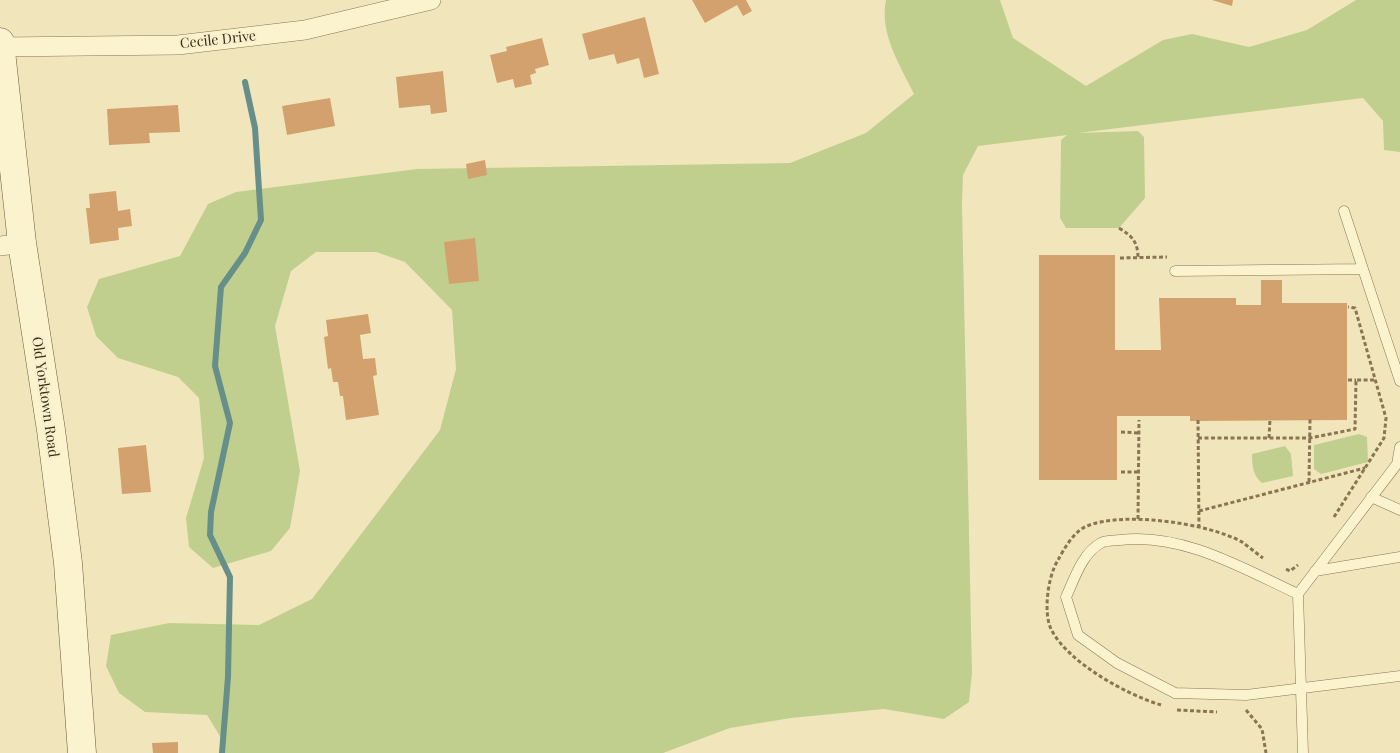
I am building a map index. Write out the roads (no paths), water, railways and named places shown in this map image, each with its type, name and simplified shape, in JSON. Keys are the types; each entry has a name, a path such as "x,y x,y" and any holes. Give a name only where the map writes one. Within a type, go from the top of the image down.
{"main road":[{"name":"Old Yorktown Road","path":"0,42 11,244 51,430 68,563 82,753"}],"street":[{"name":"Cecile Drive","path":"0,47 178,45 305,30 431,0"}],"lane":[{"path":"1344,211 1400,380"},
{"path":"1176,272 1363,269"},
{"path":"1303,753 1298,594 1397,464 1400,447"},
{"path":"1371,497 1400,510"},
{"path":"1298,594 1205,552 1168,542 1127,539 1101,543 1084,559 1066,597 1078,635 1117,663 1175,693 1246,695 1400,676"},
{"path":"1315,571 1400,556"}],"waterway":[{"path":"222,753 228,677 230,577 210,535 211,512 230,423 215,366 221,287 245,253 261,220 255,128 245,82"}]}
